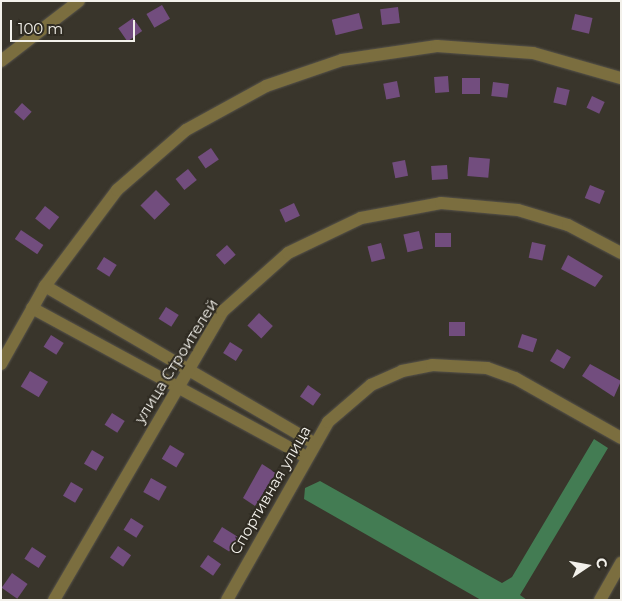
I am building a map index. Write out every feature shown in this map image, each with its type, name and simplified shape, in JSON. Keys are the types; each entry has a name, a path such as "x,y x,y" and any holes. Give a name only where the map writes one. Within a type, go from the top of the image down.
{"street":[{"path":"1,62 79,1"},
{"path":"1,364 45,286 96,213 156,154 217,111 315,67 403,49 470,46 561,59 621,78"},
{"name":"улица Строителей","path":"54,600 176,386 223,311 254,279 288,253 361,218 408,207 480,204 568,225 621,253"},
{"path":"45,286 314,443"},
{"path":"32,308 306,457"},
{"name":"Спортивная улица","path":"231,598 314,443 344,405 371,385 402,371 460,364 515,378 621,438"},
{"path":"600,600 621,563"}],"green space":[{"path":"594,439 608,448 520,595 527,600 481,600 304,499 305,488 320,481 502,583 512,577"}],"building":[{"path":"162,5 170,19 154,28 146,14"},
{"path":"398,7 400,23 382,25 380,9"},
{"path":"359,13 363,29 336,35 332,20"},
{"path":"575,14 593,18 589,34 571,30"},
{"path":"133,18 142,31 127,41 118,28"},
{"path":"448,76 449,92 435,93 434,77"},
{"path":"462,78 480,78 480,94 462,94"},
{"path":"397,81 400,97 386,99 383,84"},
{"path":"493,82 509,84 507,98 491,96"},
{"path":"557,87 570,90 566,106 553,103"},
{"path":"592,96 605,102 599,114 587,108"},
{"path":"22,103 32,112 24,121 14,112"},
{"path":"211,148 219,160 206,169 198,157"},
{"path":"469,157 490,159 488,178 467,176"},
{"path":"405,160 408,176 395,178 392,162"},
{"path":"447,165 448,179 432,180 431,166"},
{"path":"188,169 197,180 184,190 176,179"},
{"path":"590,185 605,191 600,204 585,198"},
{"path":"156,190 170,204 155,220 140,206"},
{"path":"294,203 300,216 285,222 279,210"},
{"path":"45,206 59,217 49,230 35,219"},
{"path":"21,230 43,245 37,254 15,239"},
{"path":"419,231 423,249 407,252 403,235"},
{"path":"435,233 451,233 451,247 435,247"},
{"path":"532,242 546,245 542,261 529,258"},
{"path":"381,243 385,258 372,262 367,247"},
{"path":"227,245 236,255 225,265 216,255"},
{"path":"568,255 603,276 595,287 561,269"},
{"path":"104,257 117,265 109,277 97,269"},
{"path":"166,307 179,315 171,327 159,319"},
{"path":"259,313 273,326 261,338 247,325"},
{"path":"449,322 465,322 465,336 449,336"},
{"path":"522,334 537,339 533,352 518,347"},
{"path":"51,335 64,343 56,355 44,347"},
{"path":"230,342 243,350 236,361 223,353"},
{"path":"557,349 571,357 564,369 550,361"},
{"path":"590,364 621,381 614,397 582,376"},
{"path":"30,371 48,382 39,397 21,386"},
{"path":"308,385 321,394 313,406 300,396"},
{"path":"112,413 125,421 117,433 105,425"},
{"path":"170,445 185,454 176,467 162,459"},
{"path":"92,450 104,457 96,471 84,464"},
{"path":"262,464 276,473 255,506 243,498"},
{"path":"151,478 167,487 159,501 143,492"},
{"path":"71,482 83,489 75,503 63,496"},
{"path":"131,518 144,526 136,538 124,530"},
{"path":"222,527 238,537 229,551 213,541"},
{"path":"118,546 131,555 123,567 110,557"},
{"path":"32,547 46,556 39,568 24,559"},
{"path":"208,555 221,564 213,576 200,566"},
{"path":"12,573 28,584 17,599 2,588"}]}
